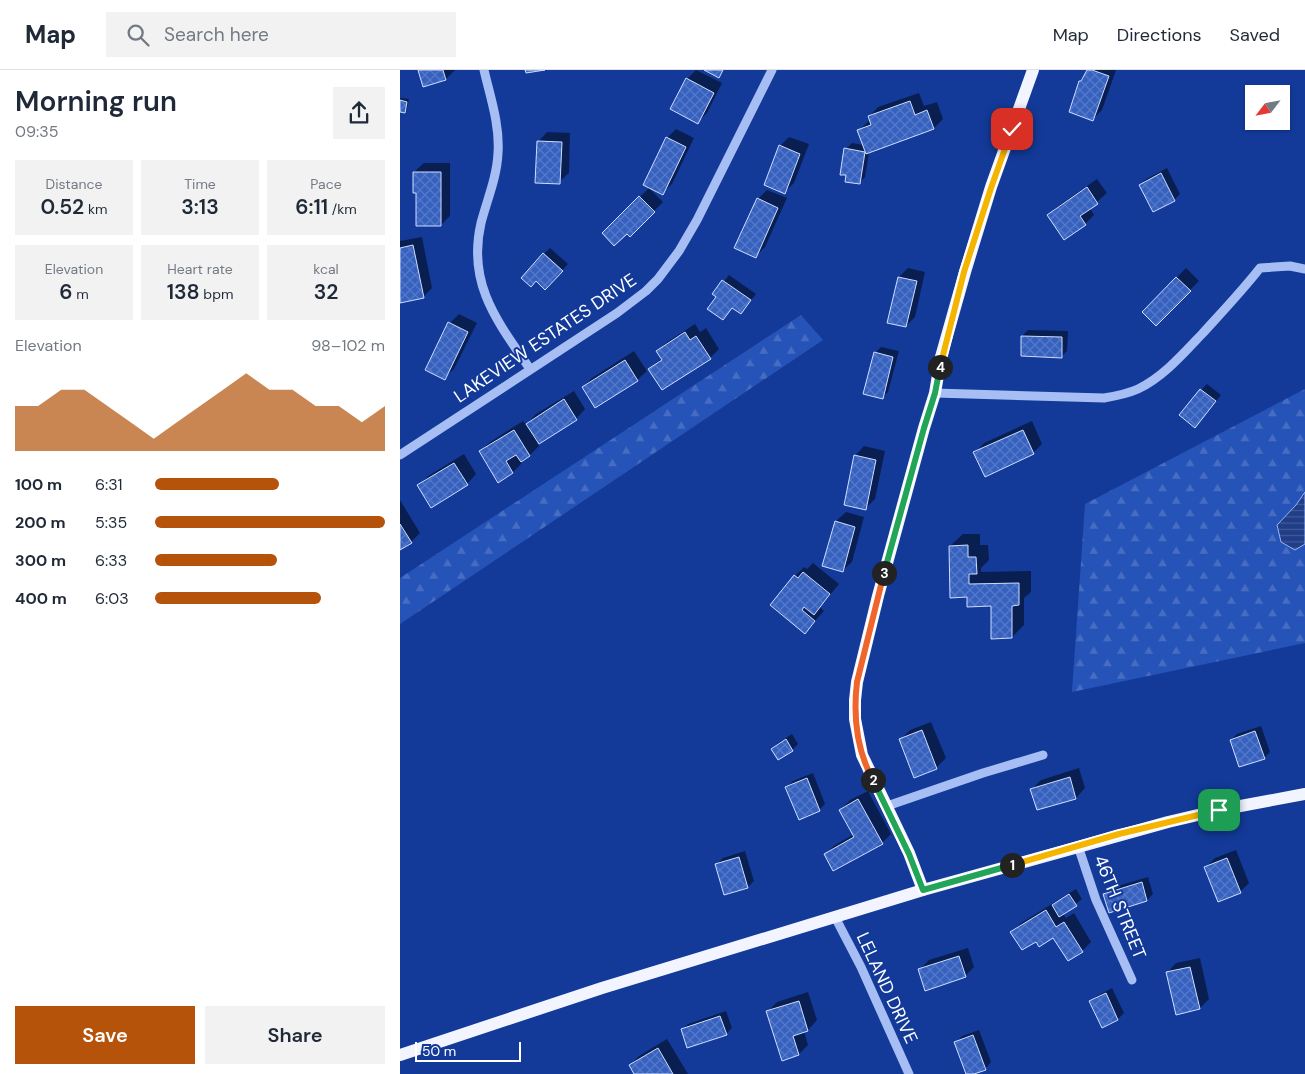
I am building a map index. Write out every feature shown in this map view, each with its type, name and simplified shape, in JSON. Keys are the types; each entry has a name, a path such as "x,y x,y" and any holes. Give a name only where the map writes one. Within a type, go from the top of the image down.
{"main road":[{"path":"923,890 887,806 862,756 855,719 857,682 878,596 935,393 941,357 964,272 991,188 1033,70"},
{"path":"400,1055 602,988 923,890 1177,820 1305,794"}],"street":[{"path":"484,70 497,133 498,151 496,169 478,236 478,270 482,288 489,304 530,369"},
{"name":"LAKEVIEW ESTATES DRIVE","path":"400,455 646,292 670,265 697,220 772,70"},
{"path":"935,393 1104,398 1121,395 1138,389 1153,380 1180,358 1240,293 1260,268 1290,266 1305,269"},
{"path":"887,806 991,770 1043,756"},
{"name":"46TH STREET","path":"1078,846 1096,900 1132,980"},
{"name":"LELAND DRIVE","path":"835,917 861,967 908,1074"}],"green space":[{"path":"801,315 823,340 400,624 400,578"},
{"path":"1305,389 1305,643 1072,692 1085,504"}],"shaded area":[{"path":"1305,492 1305,544 1295,550 1281,542 1277,525 1296,505"}],"building":[{"path":"418,70 443,70 446,80 423,87"},
{"path":"525,70 545,70 526,73"},
{"path":"704,70 723,70 719,78"},
{"path":"1087,70 1109,76 1093,121 1069,112 1079,81 1081,81"},
{"path":"686,78 714,93 698,124 670,109"},
{"path":"400,100 407,102 405,113 400,112"},
{"path":"910,101 915,115 927,110 934,129 866,154 857,130 871,125 868,116"},
{"path":"666,137 686,147 663,195 643,185"},
{"path":"537,141 562,142 560,184 535,183"},
{"path":"779,145 800,154 785,194 764,185"},
{"path":"844,148 865,152 860,184 845,182 846,175 840,175"},
{"path":"413,172 441,172 441,226 416,226 416,193 413,193"},
{"path":"1161,173 1175,201 1153,212 1139,185"},
{"path":"1087,187 1098,204 1080,216 1086,225 1064,240 1047,215"},
{"path":"639,196 655,212 630,237 627,234 614,246 602,233"},
{"path":"757,198 778,208 756,258 734,248"},
{"path":"413,245 424,298 400,303 400,248"},
{"path":"543,253 563,271 545,290 536,281 531,287 521,278"},
{"path":"898,277 917,281 906,327 887,323"},
{"path":"1176,277 1191,291 1156,326 1142,312"},
{"path":"722,280 751,300 741,314 732,308 723,320 707,309 716,297 712,294"},
{"path":"448,322 468,332 445,380 425,370"},
{"path":"685,332 690,340 696,336 711,359 662,390 648,369 662,360 656,351"},
{"path":"1021,336 1062,337 1062,358 1021,356"},
{"path":"874,352 893,357 883,399 863,394"},
{"path":"625,360 638,381 595,408 582,387"},
{"path":"1200,389 1216,401 1195,428 1179,415"},
{"path":"564,399 577,420 539,444 526,424"},
{"path":"514,430 530,456 521,462 516,455 506,461 513,473 498,483 479,451"},
{"path":"1023,430 1034,454 985,477 973,452"},
{"path":"854,455 876,460 866,510 844,505"},
{"path":"454,463 468,485 431,508 417,485"},
{"path":"835,521 855,527 843,572 822,566"},
{"path":"400,524 412,543 400,550"},
{"path":"968,545 968,557 976,557 977,574 969,574 969,584 1019,583 1019,605 1012,606 1012,638 991,639 991,606 967,607 967,597 950,598 949,546"},
{"path":"803,572 830,594 814,615 804,607 802,610 815,621 805,634 770,605 794,575 798,578"},
{"path":"922,730 937,769 914,778 899,739"},
{"path":"1255,731 1265,759 1239,767 1230,740"},
{"path":"786,739 793,751 778,760 771,749"},
{"path":"1070,777 1076,799 1037,810 1030,789"},
{"path":"807,778 820,811 799,820 785,787"},
{"path":"858,799 883,844 833,871 824,854 854,837 839,810"},
{"path":"739,857 748,888 724,895 715,864"},
{"path":"1227,858 1241,893 1218,902 1204,867"},
{"path":"1142,882 1147,901 1109,913 1103,894"},
{"path":"1069,894 1077,906 1059,917 1052,905"},
{"path":"1046,910 1056,927 1064,922 1083,952 1068,961 1053,938 1039,947 1036,942 1022,950 1010,932"},
{"path":"959,956 966,977 925,991 918,969"},
{"path":"1190,967 1200,1009 1176,1015 1166,972"},
{"path":"1106,993 1118,1020 1102,1028 1089,1001"},
{"path":"799,1001 808,1031 793,1036 799,1055 782,1061 766,1011"},
{"path":"720,1016 727,1035 687,1048 681,1029"},
{"path":"973,1035 986,1070 974,1074 966,1074 954,1042"},
{"path":"658,1048 673,1074 634,1074 629,1065"}],"route":[{"path":"1012,129 964,272 941,357 935,393 878,596 857,682 855,719 862,756 909,854 923,890 1119,834 1219,810"}]}
